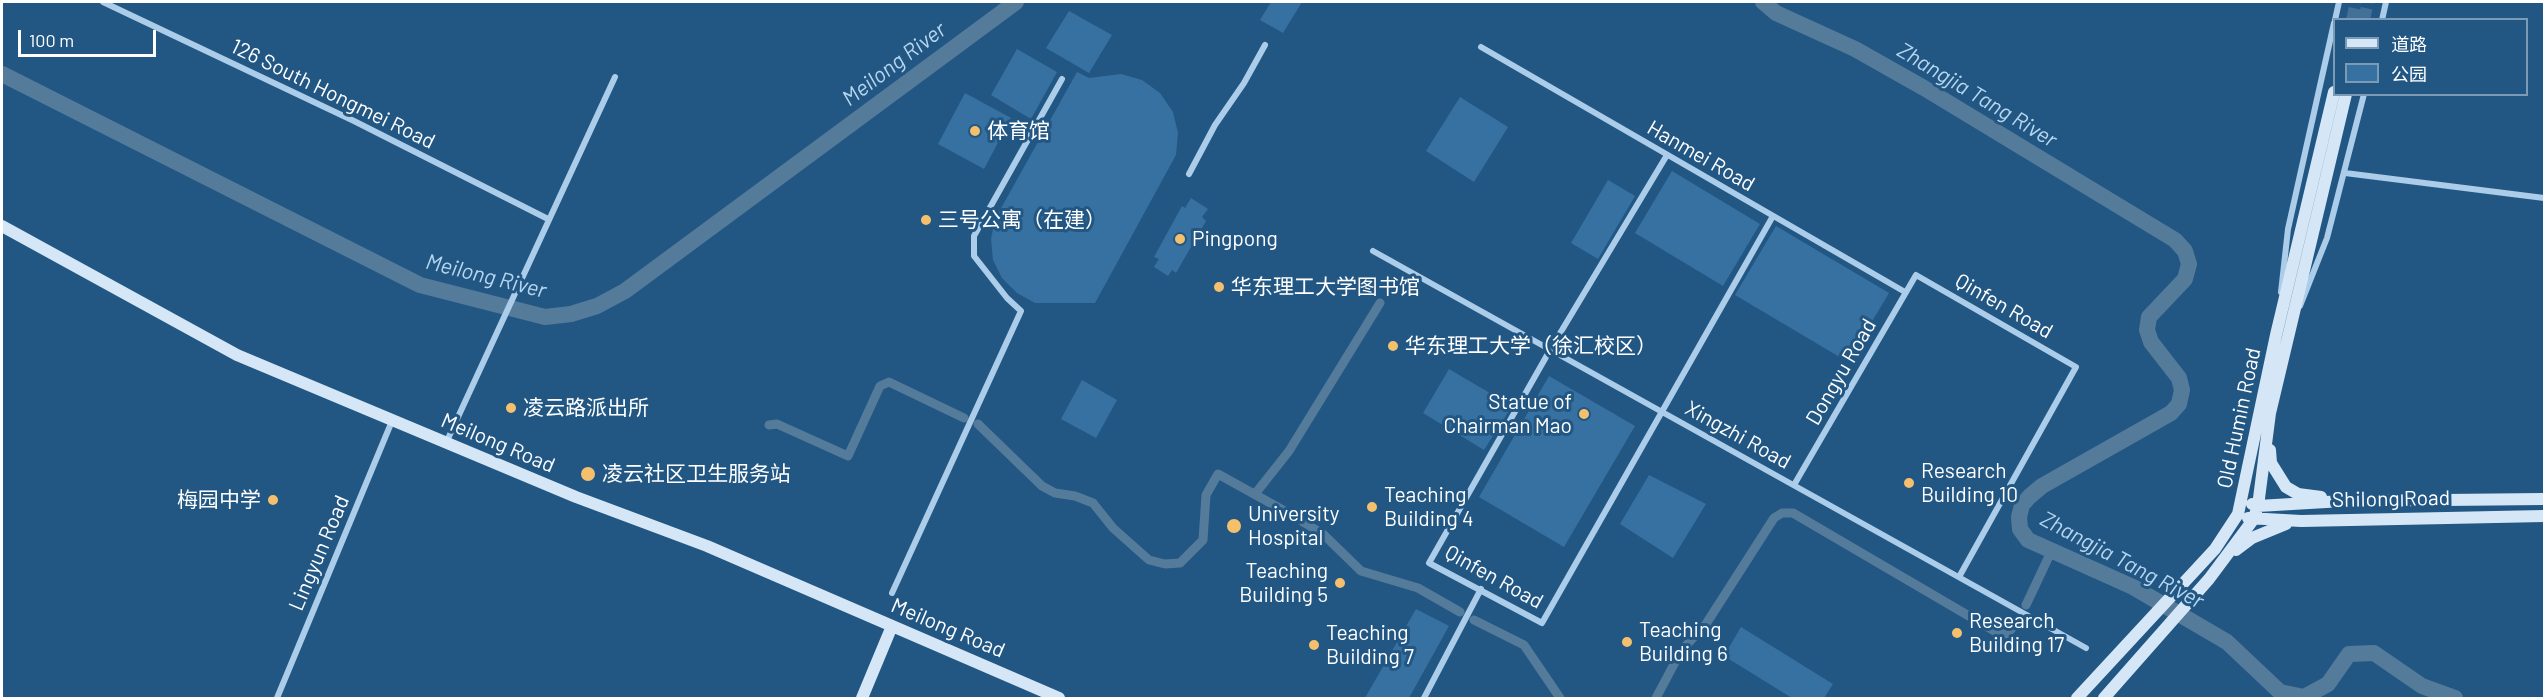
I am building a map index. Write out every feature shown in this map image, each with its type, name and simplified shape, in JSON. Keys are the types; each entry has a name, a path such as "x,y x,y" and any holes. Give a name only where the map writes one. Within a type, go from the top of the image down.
{"main road":[{"name":"Old Humin Road","path":"2104,699 2187,604 2253,520 2258,506 2282,336 2333,96"},
{"name":"Old Humin Road","path":"2078,699 2215,549 2238,514 2345,96"},
{"name":"Meilong Road","path":"2,226 237,355 576,497 706,546 1059,699"},
{"path":"2270,413 2271,463 2279,479 2298,494 2343,501"},
{"name":"Shilong Road","path":"2243,499 2258,506 2343,501 2544,499"},
{"name":"Shilong Road","path":"2238,514 2253,520 2544,516"},
{"path":"2225,558 2252,538 2301,520"},
{"path":"862,699 892,626"}],"street":[{"name":"126 South Hongmei Road","path":"103,2 354,121 548,219"},
{"path":"2336,18 2339,2"},
{"path":"2382,18 2386,2"},
{"path":"2282,336 2288,229 2333,30"},
{"path":"1188,174 1215,125 1244,83 1265,45"},
{"name":"Hanmei Road","path":"1481,47 1905,292"},
{"path":"446,442 615,77"},
{"path":"892,593 1021,311 1007,298 974,256 974,236 1062,79"},
{"path":"2282,336 2327,238 2363,96"},
{"name":"Qinfen Road","path":"1667,155 1550,350 1429,563 1481,589 1542,624 1773,216"},
{"path":"2344,173 2544,198"},
{"name":"Xingzhi Road","path":"1373,251 2086,648"},
{"name":"Qinfen Road","path":"1916,274 2076,367 1959,577"},
{"name":"Dongyu Road","path":"1794,485 1916,274"},
{"name":"Lingyun Road","path":"277,699 392,421"},
{"path":"1424,699 1481,589"}],"green space":[{"path":"1271,2 1302,2 1283,33 1260,20"},
{"path":"1069,11 1112,35 1089,73 1046,48"},
{"path":"1017,49 1057,72 1031,119 991,95"},
{"path":"1077,72 1089,78 1121,74 1142,80 1160,93 1173,112 1178,133 1176,155 1095,303 1035,303 1017,293 1002,278 993,260 991,239 995,219"},
{"name":"体育馆","path":"965,93 1011,118 984,169 938,144"},
{"path":"1460,97 1508,127 1474,182 1426,151"},
{"path":"1672,171 1760,224 1723,286 1635,233"},
{"path":"1608,180 1635,196 1598,259 1571,243"},
{"name":"Pingpong","path":"1191,198 1208,209 1202,217 1206,221 1176,273 1172,270 1168,276 1154,267 1159,259 1154,257 1182,206 1185,208"},
{"path":"1776,226 1889,293 1848,362 1735,295"},
{"path":"1449,369 1512,406 1484,450 1423,413"},
{"path":"1549,376 1635,426 1564,547 1479,497"},
{"path":"1082,380 1117,400 1096,438 1061,419"},
{"path":"1649,475 1706,504 1673,558 1620,524"},
{"path":"1416,609 1449,626 1409,698 1365,698"},
{"path":"1741,627 1833,684 1824,698 1792,698 1724,656"}],"waterway":[{"name":"Meilong River","path":"2,74 420,285 545,317 571,314 597,306 625,291 1016,2"},
{"name":"Zhangjia Tang River","path":"1763,2 1776,13 1855,49 1924,88 2175,240 2185,251 2189,264 2185,279 2149,317 2147,330 2151,342 2179,378 2182,390 2179,404 2171,413 2042,486 2030,496 2022,505 2019,517 2020,529 2028,540 2133,587 2227,642 2280,692 2304,697 2328,684 2349,654 2374,653 2422,686 2455,698"},
{"path":"1255,494 1289,451 1380,303"},
{"path":"769,425 777,424 848,456 880,386 889,382 964,418"},
{"path":"978,424 1042,486 1055,493 1075,496 1093,503 1113,528 1149,560 1165,564 1180,563 1203,540 1206,495 1218,474 1290,514"},
{"path":"1656,698 1681,651 1706,624 1774,518 1782,513 1793,513 1998,633 2007,634 2019,620"},
{"path":"1303,522 1323,534 1361,571 1418,588 1460,612"},
{"path":"2026,605 2051,552"},
{"path":"1474,620 1524,645 1560,698"}],"tunnel":[{"path":"2352,18 2356,2"},
{"path":"2364,18 2368,2"}],"place":[{"name":"体育馆","path":"975,131"},
{"name":"三号公寓（在建）","path":"926,220"},
{"name":"Pingpong","path":"1180,239"},
{"name":"华东理工大学图书馆","path":"1219,287"},
{"name":"华东理工大学（徐汇校区）","path":"1393,346"},
{"name":"凌云路派出所","path":"511,408"},
{"name":"Statue of Chairman Mao","path":"1584,414"},
{"name":"凌云社区卫生服务站","path":"588,474"},
{"name":"Research Building 10","path":"1909,483"},
{"name":"梅园中学","path":"273,500"},
{"name":"Teaching Building 4","path":"1372,507"},
{"name":"University Hospital","path":"1234,526"},
{"name":"Teaching Building 5","path":"1340,583"},
{"name":"Research Building 17","path":"1957,633"},
{"name":"Teaching Building 6","path":"1627,642"},
{"name":"Teaching Building 7","path":"1314,645"}]}
